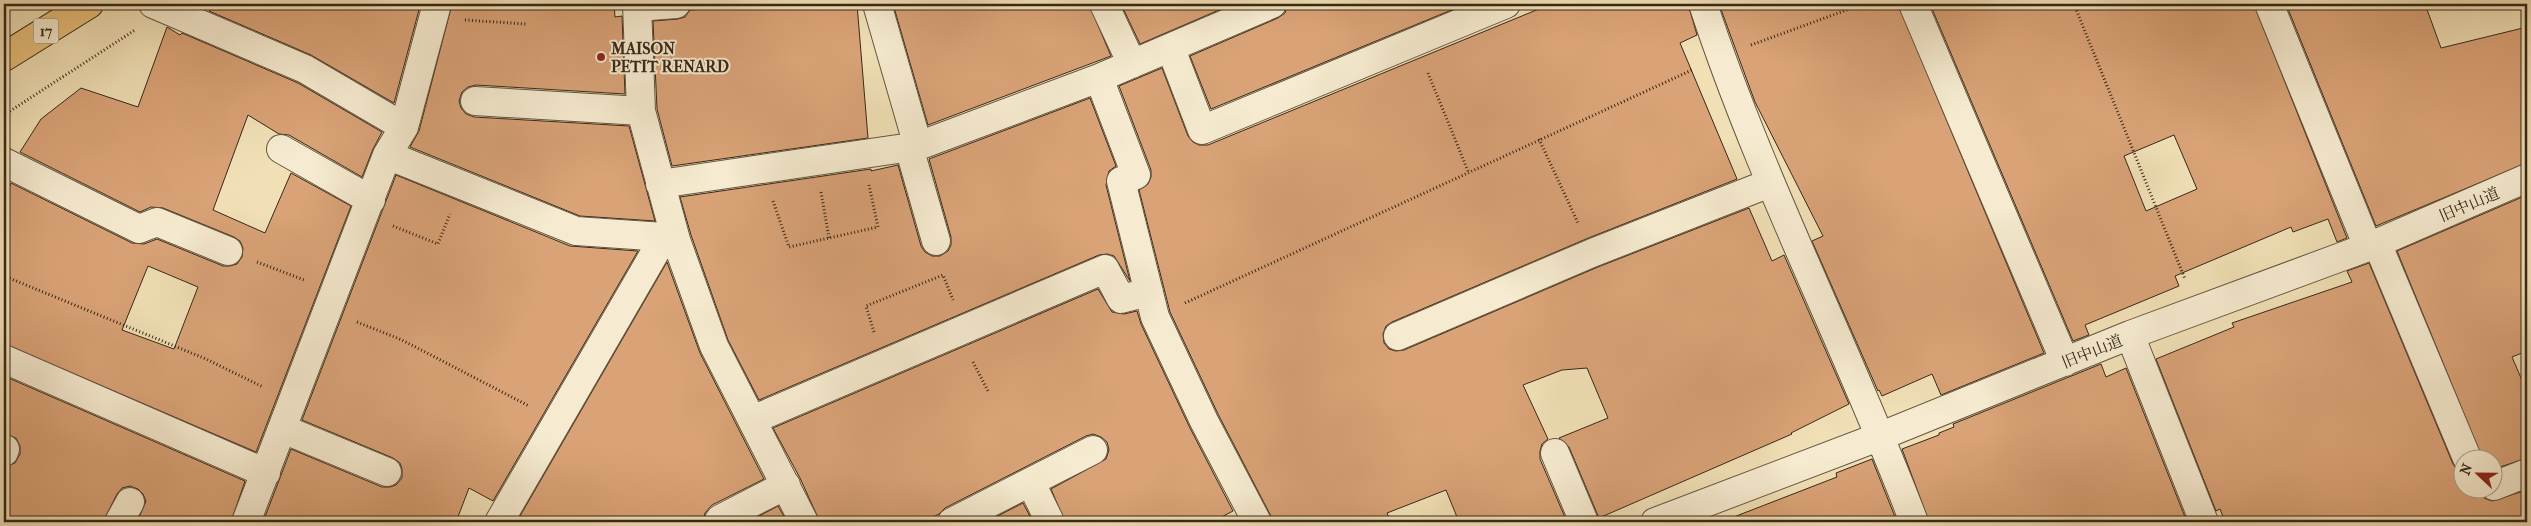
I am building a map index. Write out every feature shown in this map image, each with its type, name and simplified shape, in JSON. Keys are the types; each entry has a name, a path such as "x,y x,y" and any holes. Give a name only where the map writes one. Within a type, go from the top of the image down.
{"highway":[{"name":"17","path":"4,57 89,4"}],"street":[{"path":"676,4 637,6 641,111 660,184 670,238 714,346 804,522"},
{"path":"877,4 936,241"},
{"path":"1104,4 1132,64"},
{"path":"660,184 861,153 913,147 1100,78 1272,4"},
{"path":"1171,49 1202,130 1506,4"},
{"path":"1702,4 1720,57 1770,183 1881,436 1914,522"},
{"path":"1913,4 2065,362"},
{"path":"2269,4 2462,448"},
{"path":"159,6 305,69 404,127"},
{"path":"246,522 387,155 404,127 434,11"},
{"path":"1100,78 1136,175 1121,181 1152,304 1204,421 1257,522"},
{"path":"475,101 641,111"},
{"path":"281,149 368,207"},
{"path":"387,155 576,231 670,238"},
{"path":"4,162 139,229 156,222 228,250"},
{"name":"旧中山道","path":"1655,522 1881,436 2130,336 2373,245 2527,178"},
{"path":"1398,336 1592,253 1770,183"},
{"path":"499,522 670,238"},
{"path":"752,420 1105,269 1121,300 1152,304"},
{"path":"2130,336 2204,522"},
{"path":"4,360 266,473"},
{"path":"283,429 387,472"},
{"path":"952,522 1093,450"},
{"path":"1555,453 1584,522"},
{"path":"2504,482 2527,472"},
{"path":"1031,483 1050,522"},
{"path":"718,522 720,519 786,485"}],"path":[{"path":"1152,304 1468,172 1720,57 1863,4"},
{"path":"2074,4 2198,310"},
{"path":"4,115 159,6"},
{"path":"434,11 526,24"},
{"path":"1415,42 1468,172"},
{"path":"1539,138 1592,253"},
{"path":"762,168 789,247 878,227 861,153"},
{"path":"815,160 830,238"},
{"path":"368,207 438,244 461,185"},
{"path":"228,250 332,301 482,383 559,420"},
{"path":"885,363 866,306 943,275 965,329"},
{"path":"4,294 9,278 206,359 293,402"}],"building":[{"path":"217,4 415,4 420,6 394,103 311,55 209,11"},
{"path":"452,4 614,4 615,17 622,16 625,94 476,85 468,87 462,92 459,101 461,108 466,114 474,117 629,126 655,221 580,216 410,147 419,131"},
{"path":"718,4 857,4 868,138 672,166 657,109 653,21 678,19 685,17 690,10 719,8"},
{"path":"893,4 1089,4 1111,56 928,125"},
{"path":"1121,4 1233,4 1140,44"},
{"path":"1287,4 1466,4 1211,109 1190,56 1278,18 1285,13"},
{"path":"1551,4 1688,4 1697,35 1680,43 1737,179 1586,239 1392,322 1386,326 1383,334 1384,343 1389,349 1396,351 1404,350 1598,267 1749,208 1772,261 1784,255 1849,404 1792,434 1599,518 1569,447 1559,438 1608,418 1587,368 1562,370 1523,385 1548,439 1542,444 1540,459 1567,522 1459,522 1446,490 1387,513 1391,522 1274,522 1218,414 1170,312 1139,190 1148,184 1151,170 1119,86 1162,68 1188,136 1199,145 1208,145"},
{"path":"1719,4 1898,4 2044,353 1941,395 1932,374 1882,396 1878,391 1812,241 1823,236 1755,102"},
{"path":"1930,4 2254,4 2347,238 2337,242 2328,219 2293,232 2291,227 2175,276 2179,286 2085,325 2089,335 2073,341","holes":["2174,135 2197,189 2146,211 2124,156"]},
{"path":"2286,4 2425,4 2441,48 2527,27 2527,163 2376,226"},
{"path":"167,27 180,35 182,33 298,83 382,132 362,177 289,135 279,134 248,115 213,210 265,233 291,173 351,206 256,452 4,344 4,200 11,183 132,243 144,244 157,239 223,266 237,264 242,257 243,248 240,241 234,237 163,208 151,207 140,212 20,152 41,119 81,88 138,107","holes":["148,266 198,287 174,349 122,330"]},
{"path":"1090,98 1116,166 1109,171 1106,185 1130,281 1114,256 1107,254 1099,255 759,400 728,340 691,235 680,197 871,169 871,171 898,165 921,246 925,252 932,256 940,256 948,251 951,245 951,237 929,159"},
{"path":"396,175 570,246 638,251 493,501 469,488 456,522 263,522 291,449 382,487 396,485 402,478 400,463 393,458 302,420"},
{"path":"2527,195 2527,351 2512,357 2527,392 2527,458 2504,466 2504,448 2478,448 2397,251"},
{"path":"667,262 700,353 764,479 712,505 705,513 703,522 530,522 520,516"},
{"path":"2369,263 2454,466 2454,498 2484,498 2492,501 2527,490 2527,522 2225,522 2220,509 2216,511 2156,359 2234,327 2232,323 2352,282 2347,271"},
{"path":"1098,289 1112,312 1124,314 1137,311 1141,324 1190,428 1233,511 1212,522 1065,522 1051,489 1106,459 1109,450 1107,442 1093,434 945,508 939,514 923,522 820,522 800,478 773,428"},
{"path":"2101,364 2106,377 2126,368 2187,522 1929,522 1902,449 1939,435 1939,433 1954,427 1953,424"},
{"path":"4,376 245,481 231,522 137,522 146,501 138,489 130,486 122,488 117,494 103,522 4,522 4,467 15,463 20,454 20,446 16,438 4,434"},
{"path":"1872,459 1897,522 1726,522 1726,520 1837,477 1836,473"},
{"path":"1023,503 1033,522 986,522"},
{"path":"778,506 787,522 748,522"}],"place":[{"name":"MAISON PETIT RENARD","path":"601,57"}]}
